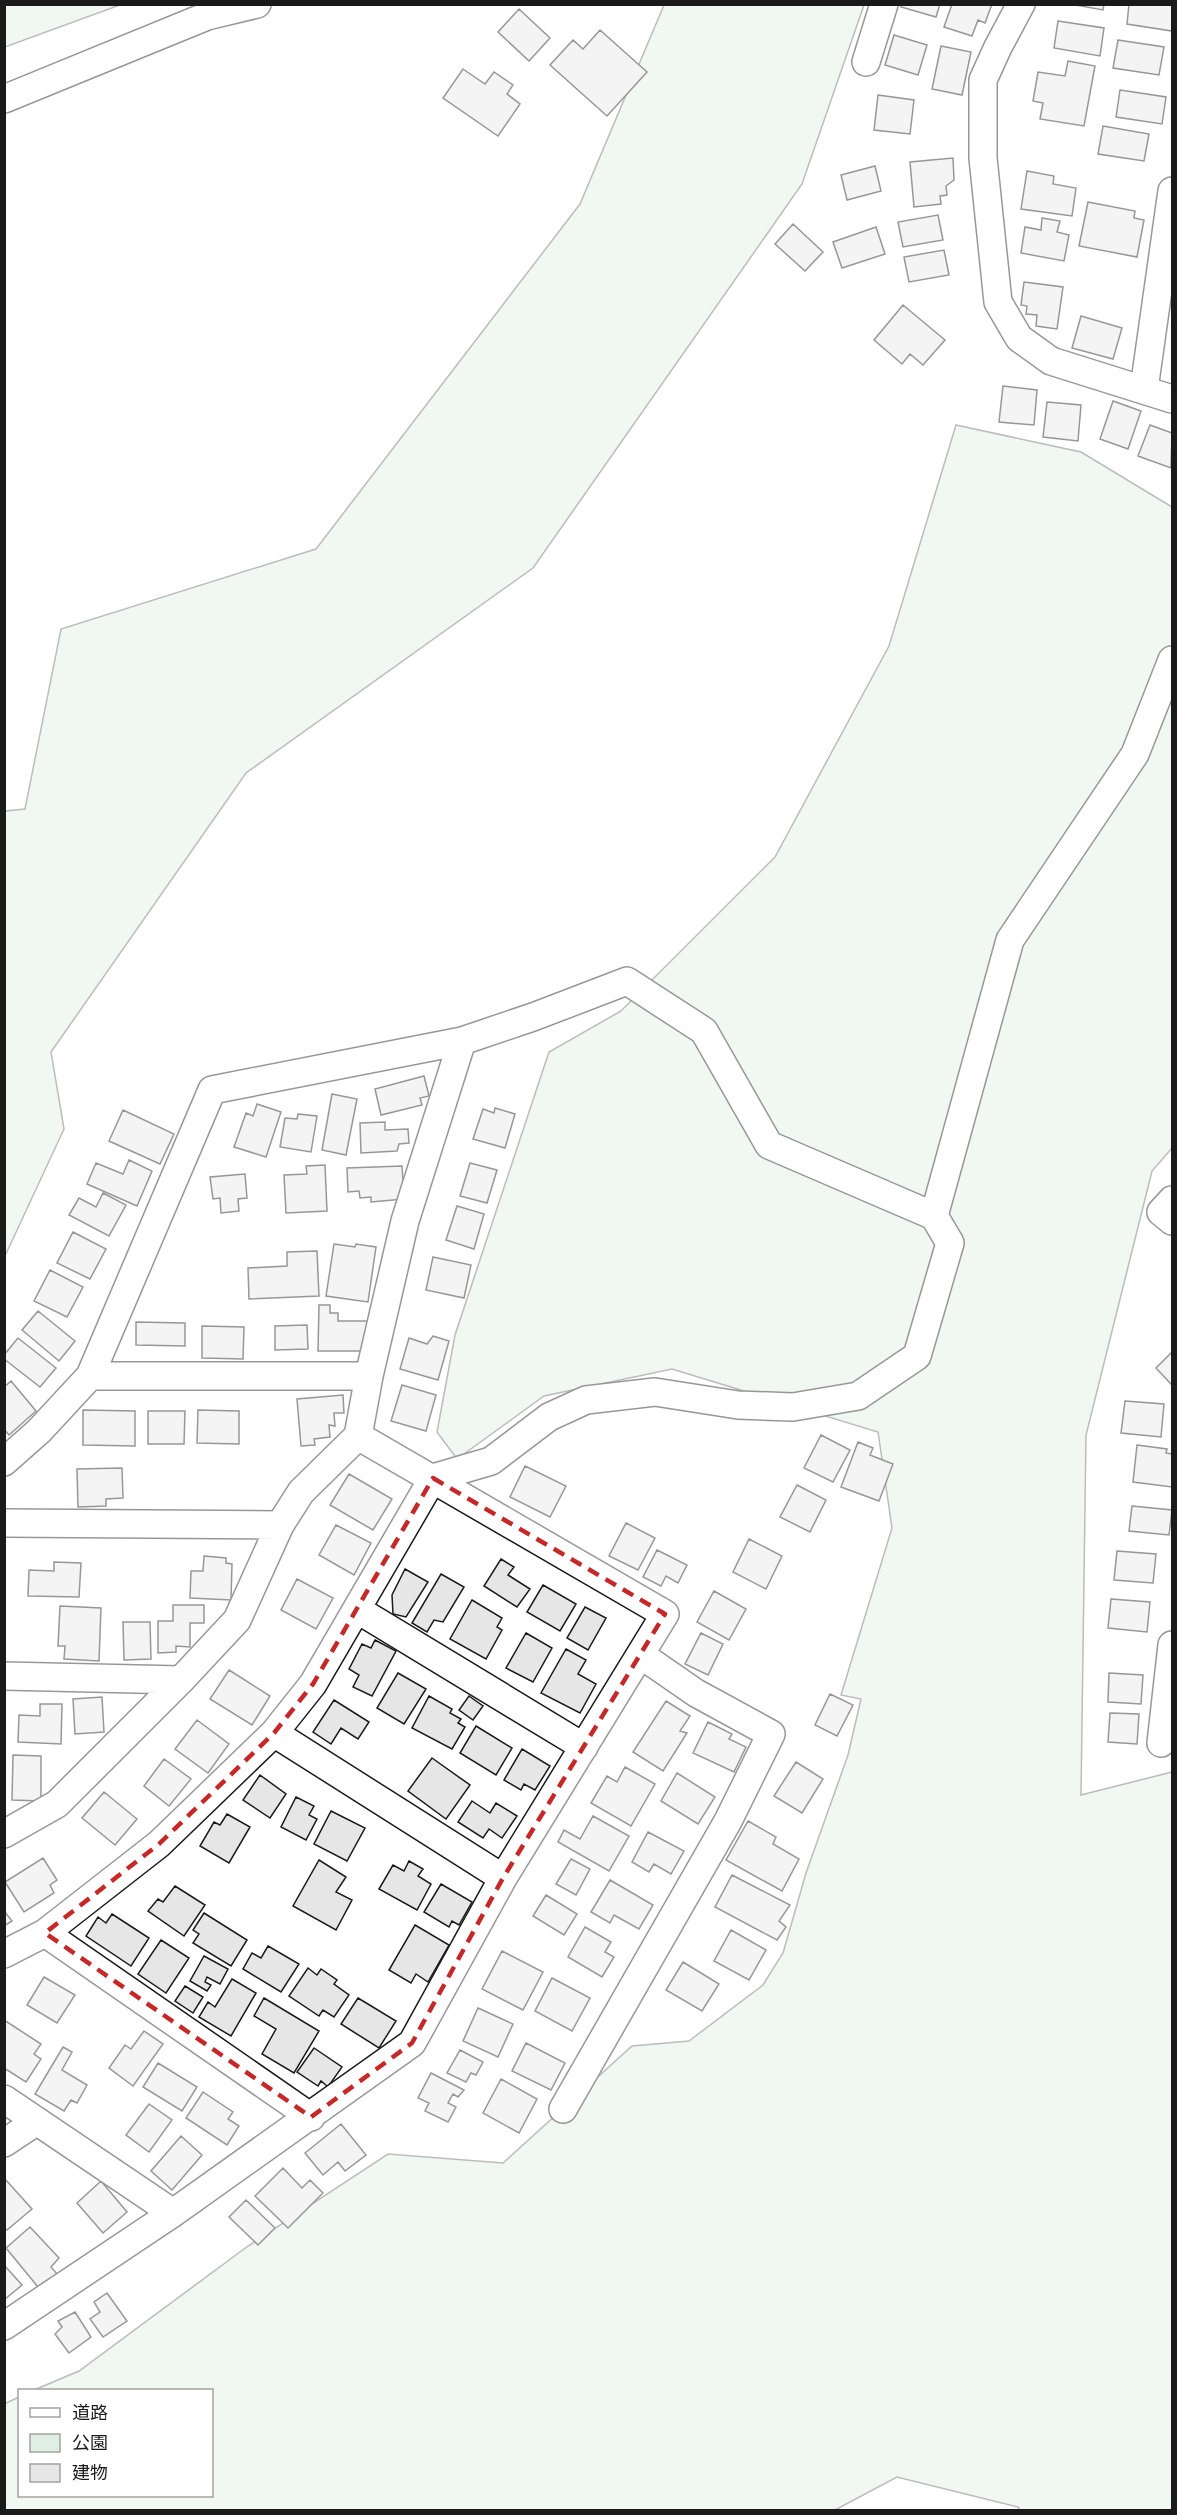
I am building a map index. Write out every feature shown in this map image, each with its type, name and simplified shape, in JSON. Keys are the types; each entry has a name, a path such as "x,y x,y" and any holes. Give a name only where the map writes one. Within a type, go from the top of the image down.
{"street":[{"path":"4,99 207,16 257,4"},
{"path":"866,63 884,4"},
{"path":"1021,4 983,81 983,158 998,302 1019,338 1051,361 1173,399"},
{"path":"1144,389 1173,191"},
{"path":"934,1216 1010,939 1135,754 1173,660"},
{"path":"4,1462 39,1431 90,1376 212,1090 462,1041 554,1010 627,981 704,1031 769,1145 934,1216 950,1243 917,1356 858,1396 793,1407 738,1405 655,1392 586,1400 549,1418 491,1461 433,1478 313,1684 274,1733 159,1844 45,1933 4,1954"},
{"path":"4,1834 57,1804 181,1680 237,1620 280,1525 301,1491 358,1436 369,1376 408,1211 462,1041"},
{"path":"1173,1200 1161,1212 1173,1221"},
{"path":"90,1376 369,1376"},
{"path":"4,2326 173,2213 412,2043 503,1878 665,1614 358,1436"},
{"path":"4,1523 280,1525"},
{"path":"358,1610 584,1747"},
{"path":"1161,1743 1173,1645"},
{"path":"562,2109 728,1821 771,1734 696,1693 641,1655"},
{"path":"4,1676 181,1680"},
{"path":"274,1733 503,1878"},
{"path":"45,1933 311,2117"},
{"path":"4,2099 173,2213"},
{"path":"4,2143 37,2121"}],"highlighted area":[{"path":"433,1478 665,1614 503,1878 412,2043 311,2117 45,1933 159,1844 274,1733 313,1684"}],"green space":[{"path":"5,4 120,4 120,5 5,47"},
{"path":"664,5 864,5 802,184 533,568 246,773 51,1052 64,1129 5,1256 5,811 25,809 61,629 316,549 580,204"},
{"path":"956,425 1081,452 1172,507 1172,1148 1152,1171 1086,1435 1081,1795 1172,1772 1172,2510 1020,2510 1018,2507 897,2477 835,2510 5,2510 4,2404 18,2397 18,2497 213,2497 213,2389 36,2389 79,2371 248,2246 388,2154 503,2163 632,2046 689,2041 763,1985 783,1953 806,1873 848,1755 861,1699 841,1695 892,1528 878,1432 672,1369 544,1396 457,1459 437,1432 455,1335 549,1052 621,1011 775,857 889,646"}],"building":[{"path":"901,4 940,4 936,17 901,7"},
{"path":"952,4 992,4 985,23 978,20 972,36 944,27"},
{"path":"1070,4 1104,4 1103,10"},
{"path":"1129,4 1172,4 1172,31 1127,24"},
{"path":"519,9 550,38 529,61 498,32"},
{"path":"1058,21 1104,28 1100,56 1054,48"},
{"path":"600,30 647,72 607,116 550,65 573,40 583,49"},
{"path":"894,35 927,45 918,75 885,65"},
{"path":"1118,40 1164,47 1159,75 1113,68"},
{"path":"941,46 971,52 962,95 932,89"},
{"path":"1068,61 1095,66 1084,126 1040,119 1043,103 1033,101 1038,72 1065,76"},
{"path":"463,69 485,84 494,72 513,85 507,94 520,104 498,136 443,98"},
{"path":"1120,90 1166,97 1162,124 1116,117"},
{"path":"878,95 914,100 910,134 874,130"},
{"path":"1103,126 1149,134 1144,161 1098,154"},
{"path":"953,158 954,180 946,186 947,195 940,196 941,204 914,207 910,162"},
{"path":"875,166 881,191 847,200 841,175"},
{"path":"1027,171 1054,176 1053,184 1076,188 1072,216 1021,209"},
{"path":"1088,202 1135,211 1134,218 1144,220 1137,257 1079,246"},
{"path":"938,215 943,240 903,247 898,222"},
{"path":"1042,218 1060,221 1057,232 1069,235 1064,261 1021,253 1025,227 1041,230"},
{"path":"793,224 823,252 805,271 775,244"},
{"path":"876,227 885,254 842,268 833,242"},
{"path":"944,250 949,275 909,282 904,257"},
{"path":"1024,282 1063,287 1057,329 1036,326 1037,315 1026,314 1027,306 1021,305"},
{"path":"903,305 945,340 923,365 910,354 902,364 874,340"},
{"path":"1081,316 1122,328 1113,359 1072,348"},
{"path":"1003,386 1037,390 1034,425 999,422"},
{"path":"1113,401 1141,411 1128,449 1100,439"},
{"path":"1047,402 1081,405 1078,441 1043,437"},
{"path":"1150,425 1172,433 1171,468 1138,456"},
{"path":"424,1076 429,1096 420,1098 422,1105 381,1115 375,1089"},
{"path":"332,1094 357,1099 346,1155 322,1150"},
{"path":"257,1104 281,1112 266,1157 234,1147 246,1113 253,1116"},
{"path":"495,1108 515,1114 505,1148 473,1139 483,1109 494,1113"},
{"path":"123,1110 174,1134 160,1164 109,1141"},
{"path":"298,1114 317,1116 311,1152 280,1147 285,1118 297,1119"},
{"path":"385,1122 385,1130 408,1129 409,1143 399,1144 397,1151 361,1153 360,1123"},
{"path":"129,1160 152,1171 137,1206 87,1184 96,1163 123,1174"},
{"path":"470,1163 497,1170 487,1203 460,1196"},
{"path":"325,1165 327,1211 286,1213 284,1175 307,1174 306,1166"},
{"path":"402,1166 404,1199 371,1202 371,1197 360,1198 359,1191 348,1192 347,1168"},
{"path":"245,1174 247,1198 238,1199 239,1211 221,1213 220,1198 213,1199 210,1177"},
{"path":"103,1193 126,1205 109,1236 69,1215 79,1198 96,1207"},
{"path":"457,1206 484,1214 474,1249 446,1240"},
{"path":"73,1232 106,1249 90,1279 57,1263"},
{"path":"334,1244 376,1247 368,1302 326,1296"},
{"path":"317,1251 319,1296 249,1299 248,1268 287,1266 287,1252"},
{"path":"433,1257 471,1265 464,1298 426,1290"},
{"path":"50,1270 83,1287 67,1317 34,1301"},
{"path":"319,1305 330,1305 330,1313 338,1313 338,1321 370,1321 369,1351 318,1351"},
{"path":"38,1311 75,1341 59,1361 22,1330"},
{"path":"136,1322 185,1323 185,1346 136,1345"},
{"path":"307,1325 308,1349 275,1350 275,1326"},
{"path":"202,1326 244,1327 243,1359 202,1358"},
{"path":"433,1336 449,1341 438,1380 400,1369 409,1338 427,1344"},
{"path":"18,1338 56,1368 40,1387 4,1359 4,1355"},
{"path":"1172,1352 1172,1385 1156,1368"},
{"path":"11,1381 36,1411 9,1435 4,1429 4,1387"},
{"path":"402,1385 436,1395 426,1431 391,1421"},
{"path":"343,1395 344,1413 334,1413 335,1426 329,1425 330,1437 314,1439 315,1445 301,1446 297,1399"},
{"path":"1125,1401 1164,1404 1161,1437 1121,1433"},
{"path":"83,1410 135,1411 135,1446 83,1445"},
{"path":"198,1410 239,1411 239,1444 197,1443"},
{"path":"148,1411 185,1411 184,1444 148,1444"},
{"path":"821,1435 850,1450 833,1482 804,1468"},
{"path":"858,1442 873,1448 870,1455 893,1464 879,1501 841,1487"},
{"path":"1137,1445 1167,1449 1166,1453 1172,1454 1172,1487 1133,1482"},
{"path":"525,1466 566,1486 550,1517 510,1497"},
{"path":"122,1468 123,1498 106,1499 106,1506 78,1507 77,1469"},
{"path":"349,1474 392,1499 373,1530 330,1505"},
{"path":"797,1485 826,1500 810,1532 780,1517"},
{"path":"1132,1506 1172,1510 1169,1535 1129,1531"},
{"path":"626,1523 655,1538 638,1570 609,1556"},
{"path":"336,1525 371,1543 354,1575 319,1555"},
{"path":"749,1539 782,1556 766,1589 733,1572"},
{"path":"657,1550 687,1565 678,1583 666,1576 661,1586 643,1577"},
{"path":"1117,1551 1156,1554 1153,1583 1114,1580"},
{"path":"204,1556 226,1558 226,1563 232,1564 231,1600 190,1598 191,1571 203,1571"},
{"path":"501,1559 514,1567 508,1575 530,1589 517,1607 484,1586"},
{"path":"54,1562 81,1563 79,1597 28,1596 29,1570 54,1571"},
{"path":"405,1569 428,1582 406,1617 393,1614 392,1595"},
{"path":"441,1574 464,1587 443,1622 434,1620 427,1632 412,1623"},
{"path":"297,1579 333,1598 316,1629 281,1610"},
{"path":"543,1585 576,1604 560,1631 527,1612"},
{"path":"714,1591 746,1609 729,1640 697,1622"},
{"path":"1111,1599 1150,1602 1147,1632 1108,1628"},
{"path":"472,1600 502,1618 497,1627 502,1630 486,1659 450,1639"},
{"path":"173,1605 204,1605 204,1623 190,1623 190,1647 176,1646 176,1652 158,1653 158,1621 173,1621"},
{"path":"60,1606 101,1608 99,1661 64,1659 65,1646 58,1646"},
{"path":"585,1607 606,1618 588,1650 567,1638"},
{"path":"123,1622 150,1622 151,1659 124,1660"},
{"path":"526,1633 552,1648 533,1682 506,1668"},
{"path":"701,1633 723,1644 708,1675 685,1664"},
{"path":"375,1640 396,1651 372,1696 353,1687 359,1675 349,1669 362,1644 371,1648"},
{"path":"566,1649 586,1660 578,1674 596,1684 580,1713 541,1693"},
{"path":"229,1670 270,1696 252,1725 210,1699"},
{"path":"398,1673 426,1689 404,1724 377,1708"},
{"path":"1109,1673 1143,1675 1141,1704 1108,1702"},
{"path":"830,1694 853,1705 837,1736 815,1725"},
{"path":"429,1696 452,1709 450,1713 461,1719 458,1723 465,1727 452,1749 412,1728"},
{"path":"469,1696 483,1706 473,1720 459,1710"},
{"path":"102,1697 104,1732 75,1734 73,1699"},
{"path":"334,1700 369,1722 358,1739 341,1728 331,1744 313,1732"},
{"path":"666,1701 690,1716 680,1731 687,1733 663,1771 633,1752"},
{"path":"40,1704 62,1704 61,1744 18,1742 19,1715 40,1716"},
{"path":"1110,1713 1139,1714 1137,1744 1108,1742"},
{"path":"197,1720 229,1744 208,1773 175,1749"},
{"path":"708,1722 732,1734 729,1739 746,1747 734,1772 693,1753"},
{"path":"476,1726 512,1748 496,1775 460,1753"},
{"path":"522,1749 550,1766 535,1790 524,1784 521,1790 504,1780"},
{"path":"13,1755 41,1756 41,1801 12,1800"},
{"path":"432,1758 470,1785 446,1819 408,1791"},
{"path":"164,1759 191,1779 169,1806 144,1786"},
{"path":"796,1762 823,1779 802,1813 774,1796"},
{"path":"625,1767 655,1784 631,1826 591,1803 607,1776 617,1782"},
{"path":"677,1773 715,1797 698,1824 661,1801"},
{"path":"260,1775 286,1794 270,1818 243,1800"},
{"path":"104,1792 137,1819 115,1845 82,1818"},
{"path":"296,1797 314,1806 309,1815 317,1819 306,1840 281,1827"},
{"path":"472,1801 490,1813 496,1803 517,1816 502,1838 489,1829 483,1838 458,1822"},
{"path":"331,1811 365,1828 347,1861 314,1844"},
{"path":"227,1814 250,1827 229,1863 200,1846 214,1822 220,1825"},
{"path":"593,1816 629,1836 609,1871 558,1842 564,1830 580,1839"},
{"path":"748,1821 776,1837 773,1844 799,1859 782,1891 726,1860"},
{"path":"648,1832 684,1851 671,1874 654,1864 649,1872 632,1862"},
{"path":"43,1858 57,1880 50,1885 54,1893 24,1912 5,1882"},
{"path":"571,1859 590,1869 576,1895 556,1884"},
{"path":"319,1860 346,1877 336,1892 352,1900 336,1930 293,1906"},
{"path":"409,1861 423,1869 418,1876 431,1884 417,1910 379,1889 393,1865 404,1871"},
{"path":"732,1875 790,1905 779,1921 786,1927 777,1940 715,1907"},
{"path":"610,1880 653,1905 639,1929 614,1915 610,1923 591,1912"},
{"path":"441,1884 472,1902 459,1925 452,1921 449,1927 424,1912"},
{"path":"175,1886 205,1905 184,1936 148,1911 158,1899 163,1902"},
{"path":"546,1895 577,1914 564,1935 533,1916"},
{"path":"4,1911 12,1921 4,1926"},
{"path":"204,1913 247,1940 231,1966 193,1943 199,1934 193,1930"},
{"path":"112,1914 149,1938 131,1966 86,1936 98,1917 106,1923"},
{"path":"415,1925 449,1945 428,1982 416,1974 411,1983 389,1970"},
{"path":"585,1927 611,1942 605,1952 614,1957 602,1977 568,1957"},
{"path":"731,1930 766,1950 749,1980 714,1961"},
{"path":"161,1940 189,1958 166,1993 138,1974"},
{"path":"268,1946 299,1964 281,1992 243,1969 252,1953 261,1958"},
{"path":"502,1951 543,1972 523,2010 482,1989"},
{"path":"204,1956 228,1969 220,1984 207,1977 205,1982 211,1985 207,1991 190,1981"},
{"path":"683,1962 719,1984 702,2011 666,1990"},
{"path":"308,1968 317,1975 321,1969 337,1980 334,1984 349,1995 334,2017 323,2010 319,2016 289,1996"},
{"path":"44,1977 75,1995 57,2023 27,2005"},
{"path":"552,1978 590,1998 572,2031 535,2011"},
{"path":"232,1979 256,1993 231,2036 199,2017 208,2002 215,2007"},
{"path":"185,1986 203,1997 193,2013 175,2001"},
{"path":"264,1998 319,2031 294,2073 262,2054 276,2029 254,2016"},
{"path":"358,1998 396,2021 379,2048 341,2024"},
{"path":"478,2008 513,2024 498,2057 463,2041"},
{"path":"4,2020 41,2044 34,2054 41,2059 26,2082 4,2068"},
{"path":"144,2031 163,2044 133,2086 109,2068 125,2045 131,2049"},
{"path":"526,2043 565,2063 551,2090 512,2071"},
{"path":"63,2047 72,2052 62,2070 87,2085 77,2103 71,2100 64,2111 35,2094"},
{"path":"314,2048 342,2067 328,2087 321,2081 318,2086 297,2072"},
{"path":"460,2050 483,2062 476,2075 471,2073 466,2082 447,2073"},
{"path":"158,2063 197,2087 182,2111 143,2087"},
{"path":"431,2073 464,2090 458,2097 453,2094 448,2103 456,2107 448,2122 425,2111 429,2103 418,2098"},
{"path":"501,2079 537,2099 519,2133 483,2113"},
{"path":"203,2092 233,2112 228,2119 239,2126 227,2145 186,2118"},
{"path":"149,2104 172,2120 149,2152 126,2135"},
{"path":"341,2124 366,2155 345,2171 338,2162 323,2175 305,2153"},
{"path":"181,2136 202,2155 172,2190 151,2171"},
{"path":"283,2168 302,2188 310,2180 323,2193 288,2228 255,2196"},
{"path":"5,2179 32,2209 7,2230 4,2227"},
{"path":"101,2181 127,2212 103,2233 77,2203"},
{"path":"246,2200 275,2228 258,2245 229,2217"},
{"path":"30,2227 59,2258 51,2267 57,2274 38,2287 6,2248"},
{"path":"4,2265 22,2285 4,2300"},
{"path":"107,2293 127,2321 103,2337 90,2319 100,2312 94,2302"},
{"path":"75,2312 91,2337 69,2353 55,2334 62,2327 58,2321"}]}
